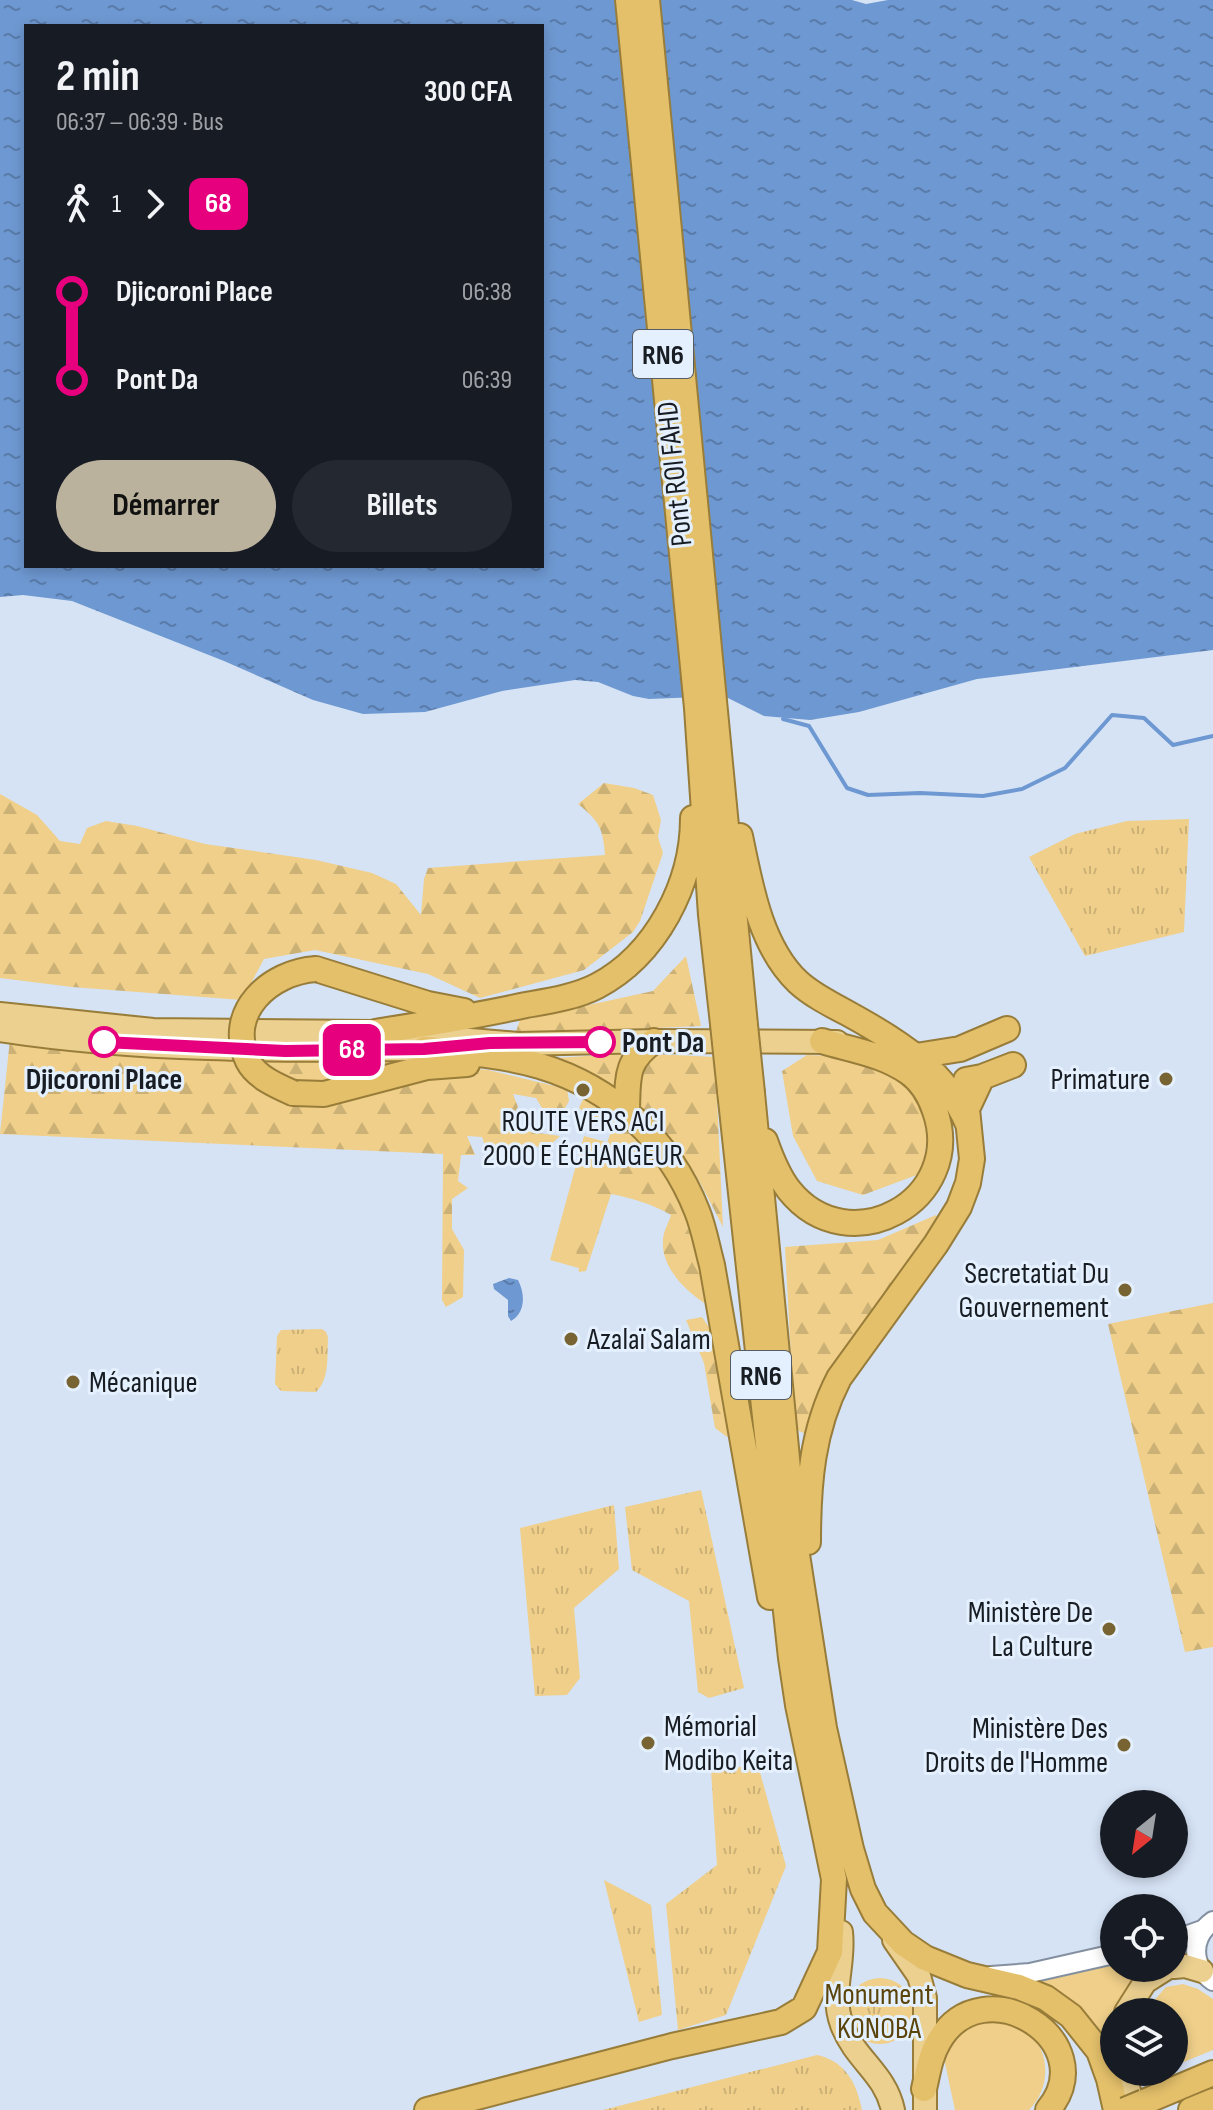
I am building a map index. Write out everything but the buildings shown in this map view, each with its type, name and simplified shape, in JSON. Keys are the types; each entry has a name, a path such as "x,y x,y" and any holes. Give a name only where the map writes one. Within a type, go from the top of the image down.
{"highway":[{"name":"Pont ROI FAHD","path":"628,0 707,722"},
{"name":"RN6","path":"647,0 734,1024 745,1094 795,1542 824,1728 851,1849 863,1889 875,1913"},
{"path":"375,1032 555,999 596,986 644,948 666,918 688,859 693,830 693,788 707,722"},
{"path":"707,722 749,877 764,926 779,959 798,982 820,998 876,1029 916,1056 943,1081 968,1124"},
{"path":"491,1012 428,1004 316,969 298,971 275,980 258,994 247,1012 242,1039 249,1063 268,1081 293,1093 324,1094 395,1074 460,1063 510,1071 564,1085 606,1106 681,1181"},
{"path":"916,1056 960,1049 1007,1029"},
{"path":"627,1110 633,1061 639,1051 654,1041"},
{"path":"745,1094 773,1163 790,1191 809,1208 831,1219 857,1223 882,1221 907,1208 931,1175 940,1153 940,1126 930,1096 911,1074 888,1060 822,1041"},
{"path":"424,1049 498,1057 540,1066 579,1082 627,1110 671,1161 698,1212 712,1265 776,1632 791,1658"},
{"path":"943,1081 982,1077 1013,1065"},
{"path":"810,1632 808,1531 811,1465 819,1425 839,1378 936,1244 959,1207 968,1183 972,1159 967,1109 982,1077"},
{"name":"RN6","path":"745,1094 791,1658 834,1879"},
{"path":"427,2110 672,2046 781,2022 804,2008 830,1952 834,1879"},
{"path":"875,1913 903,1943 925,1958 1046,1998 1071,2016 1099,2051 1116,2110"},
{"path":"924,2099 931,2056 951,2026 969,2015 989,2009 1011,2010 1048,2032 1055,2045 1063,2077 1048,2110"},
{"path":"1134,2107 1213,2073"},
{"path":"1191,2110 1213,2101"}],"main road":[{"path":"0,1014 153,1030 375,1032 490,1043"},
{"path":"0,1030 153,1046 285,1051 424,1049 490,1043 822,1041 869,1044 916,1056"},
{"path":"834,1879 842,1941 836,2003 852,2048 881,2078 893,2110"},
{"path":"875,1913 919,1976 925,1998 924,2099"},
{"path":"1188,1967 1210,1978"},
{"path":"1129,2086 1134,2107"}],"street":[{"path":"1188,1934 1208,1926"},
{"path":"1208,1926 1196,1955 1210,1978"},
{"path":"972,1975 1030,1973 1100,1957"}],"green space":[{"path":"604,783 653,795 661,820 658,837 663,853 640,921 633,932 584,970 480,998 428,974 315,950 264,959 242,1000 72,987 0,978 0,794 37,815 60,841 80,844 87,828 106,821 205,844 316,860 372,873 396,884 421,915 428,868 605,855 599,826 578,804"},
{"path":"1189,819 1184,932 1085,956 1029,857 1075,834 1127,821"},
{"path":"686,956 701,1026 515,1034 520,1020 653,991"},
{"path":"10,1039 360,1059 488,1070 567,1089 569,1101 559,1118 545,1113 536,1098 513,1094 518,1107 509,1121 518,1130 560,1136 548,1147 503,1145 488,1154 482,1137 467,1136 475,1155 461,1155 458,1181 468,1188 452,1199 452,1229 464,1250 463,1297 446,1307 442,1300 443,1154 0,1134"},
{"path":"634,1053 715,1057 723,1227 700,1183 672,1142 617,1096 555,1058"},
{"path":"807,1055 855,1057 891,1068 916,1098 929,1125 922,1173 863,1195 817,1181 793,1136 782,1071"},
{"path":"583,1099 602,1106 675,1179 714,1290 704,1303 682,1284 666,1259 663,1237 671,1215 627,1197 611,1194 586,1271 579,1272 576,1249 611,1132 579,1108"},
{"path":"584,1136 617,1145 582,1269 550,1260"},
{"path":"936,1215 941,1225 812,1437 795,1429 785,1247 878,1240"},
{"path":"1213,1303 1213,1647 1185,1652 1108,1324"},
{"path":"702,1317 715,1336 732,1430 727,1437 715,1428 704,1363 686,1320"},
{"path":"322,1329 328,1337 328,1351 326,1374 320,1387 316,1392 281,1391 275,1384 277,1336 281,1330"},
{"path":"701,1490 744,1688 709,1698 698,1692 689,1601 632,1570 625,1507"},
{"path":"614,1505 619,1569 574,1608 580,1678 567,1695 535,1696 520,1528"},
{"path":"758,1765 786,1866 726,2015 678,2030 666,1904 717,1865 711,1770"},
{"path":"604,1880 651,1905 662,2015 639,2022"},
{"path":"1100,1966 1100,1982 1140,1982 1128,1998 1100,1998 1100,2052 1030,1982"},
{"name":"Monument KONOBA","path":"886,1978 904,1987 911,1998 911,2024 904,2035 893,2042 874,2044 861,2039 852,2030 847,2005 852,1992 861,1983"},
{"path":"1183,1984 1213,1999 1213,2050 1188,2060 1188,1998 1156,1998 1166,1987"},
{"path":"989,2019 1020,2026 1038,2044 1043,2055 1045,2078 1037,2100 1029,2110 955,2110 943,2054 960,2029"},
{"path":"817,2055 835,2062 848,2075 857,2091 862,2110 603,2110"}],"water":[{"path":"0,0 852,0 866,4 888,0 1213,0 1213,650 977,679 859,712 810,720 764,716 724,696 649,699 598,682 575,680 502,691 425,712 363,714 313,700 72,601 23,595 0,597"},
{"path":"509,1278 518,1280 523,1297 522,1308 511,1321 508,1300 494,1289 493,1284"}],"waterway":[{"path":"783,719 809,726 847,788 868,795 920,793 983,796 1022,789 1065,768 1112,715 1144,718 1173,745 1213,736"}],"bus line":[{"name":"68","path":"104,1042 285,1051 600,1042"}],"place":[{"name":"Djicoroni Place","path":"104,1042"},
{"name":"Pont Da","path":"600,1042"},
{"name":"Primature","path":"1166,1079"},
{"name":"ROUTE VERS ACI 2000 E ÉCHANGEUR","path":"583,1090"},
{"name":"Secretatiat Du Gouvernement","path":"1125,1290"},
{"name":"Azalaï Salam","path":"571,1339"},
{"name":"Mécanique","path":"73,1382"},
{"name":"Ministère De La Culture","path":"1109,1629"},
{"name":"Mémorial Modibo Keita","path":"648,1743"},
{"name":"Ministère Des Droits de l'Homme","path":"1124,1745"}]}
